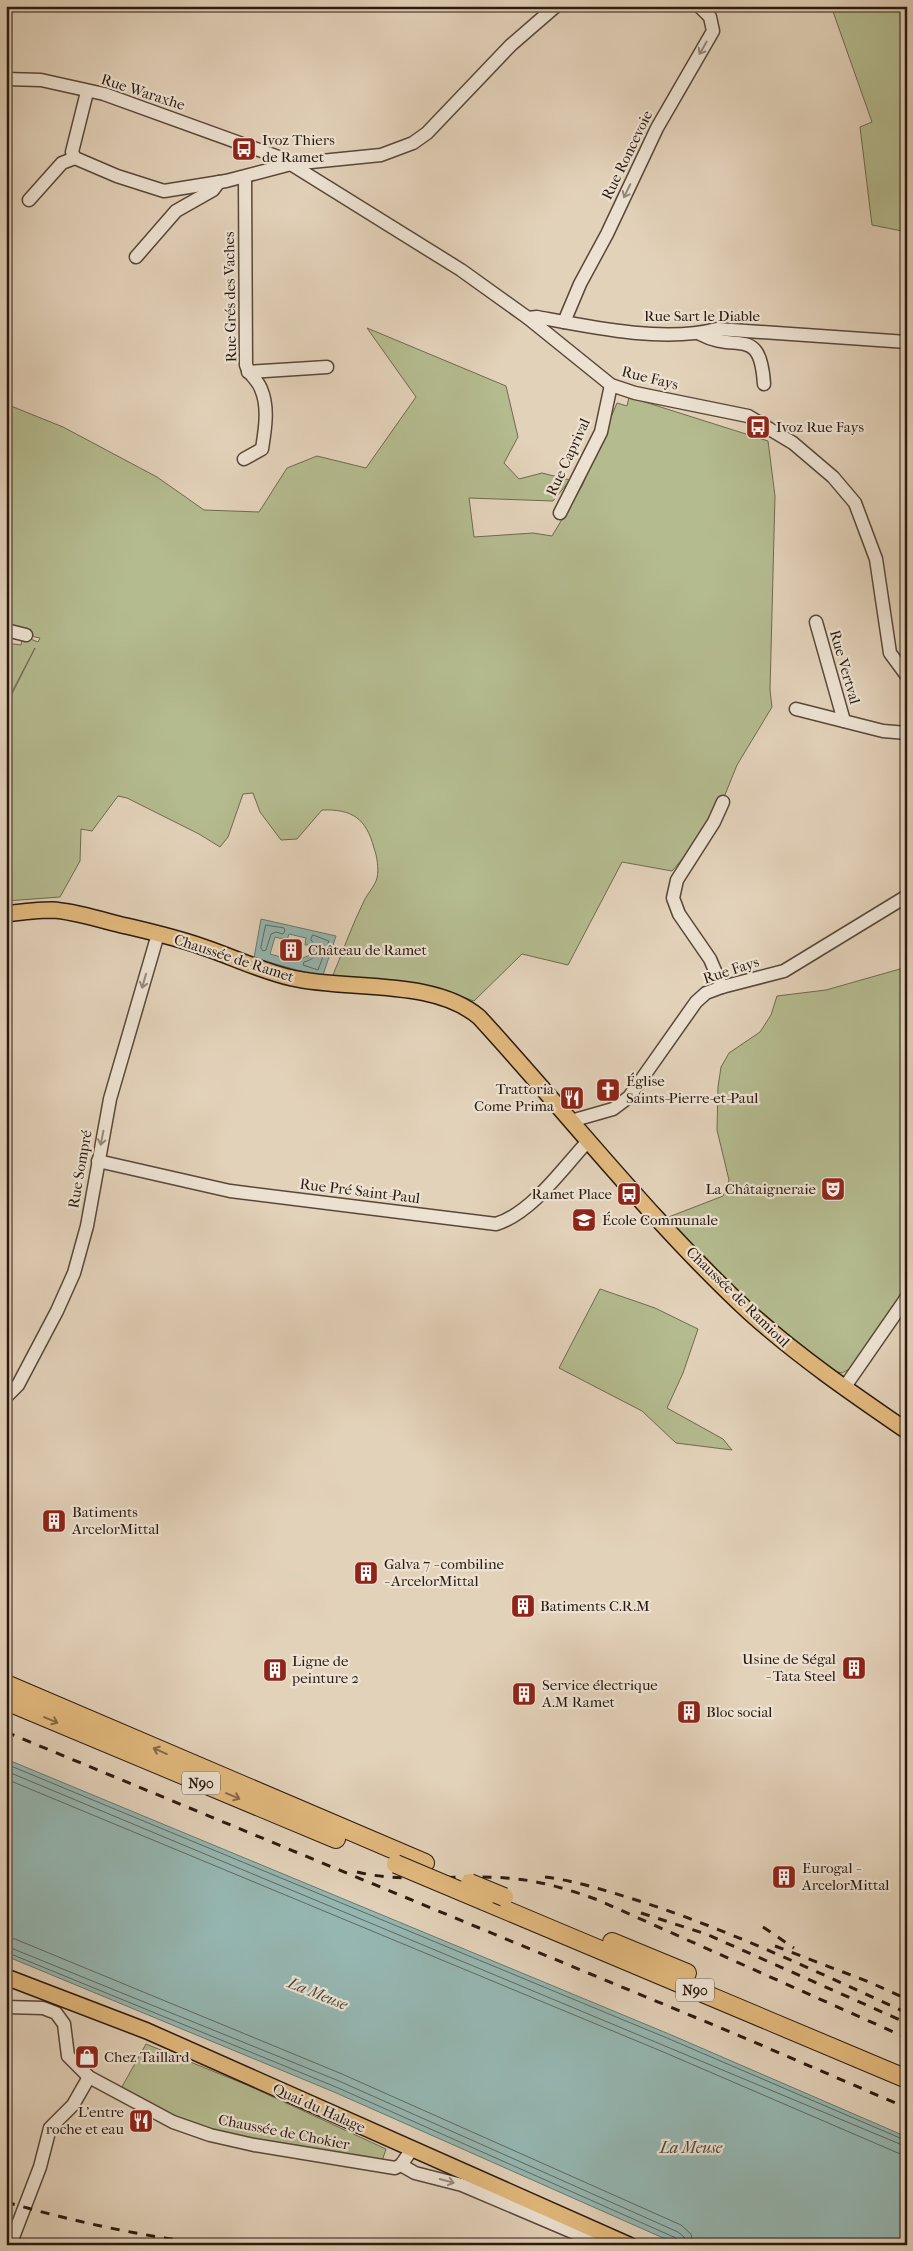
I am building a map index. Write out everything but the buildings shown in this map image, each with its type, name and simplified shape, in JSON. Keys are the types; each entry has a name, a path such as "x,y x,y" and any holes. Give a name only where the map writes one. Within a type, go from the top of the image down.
{"highway":[{"name":"N90","path":"6,1684 504,1897 907,2066"},
{"name":"N90","path":"6,1701 907,2078"}],"main road":[{"name":"Chaussée de Ramet","path":"6,914 42,910 64,911 204,947 256,967 292,978 325,984 403,990 457,1002 479,1016 571,1121"},
{"path":"571,1121 588,1141"},
{"name":"Chaussée de Ramioul","path":"588,1141 738,1301 784,1342 844,1388 907,1431"},
{"name":"Quai du Halage","path":"6,1977 147,2031 629,2245"}],"street":[{"path":"88,92 72,152 75,158 117,176 164,191 244,177 291,164 382,155 413,143 427,133 511,45 556,6"},
{"name":"Rue Roncevoie","path":"564,322 580,284 657,128 713,31 710,18 699,6"},
{"name":"Rue Waraxhe","path":"6,79 42,80 88,92 104,94 281,158 291,164"},
{"path":"30,200 62,163 75,158"},
{"name":"Rue Fays","path":"291,164 461,270 528,318 611,385 635,393 748,416 793,443 833,477 855,503 876,559 890,653 907,676"},
{"name":"Rue Grés des Vaches","path":"244,177 246,365 248,372 261,388 266,420 262,449 259,453 244,459"},
{"path":"136,257 176,211 213,190 220,182"},
{"name":"Rue Sart le Diable","path":"528,318 536,317 650,334 700,334 717,329 907,342"},
{"path":"700,334 707,338 747,344 759,352 763,366 764,384"},
{"path":"248,372 328,366"},
{"name":"Rue Caprival","path":"560,513 600,432 611,385"},
{"name":"Rue Vertval","path":"816,622 844,721"},
{"path":"6,630 26,635"},
{"path":"796,709 883,731 907,733"},
{"path":"722,987 710,960 679,914 673,898 677,880 714,822 723,802"},
{"name":"Rue Fays","path":"571,1121 613,1109 629,1097 696,1002 706,992 784,971 907,896"},
{"name":"Rue Sompré","path":"6,1397 12,1382 57,1311 74,1273 87,1226 110,1099 158,934"},
{"name":"Rue Pré Saint-Paul","path":"98,1160 230,1191 496,1224 510,1220 526,1208 588,1141"},
{"path":"844,1388 907,1297"},
{"name":"Chaussée de Chokier","path":"6,2007 43,2008 56,2013 64,2024 68,2056 89,2077 173,2122 254,2145 395,2168 401,2165 415,2173 462,2185 603,2245"},
{"path":"10,2245 40,2167 50,2128 73,2105 89,2077"},
{"path":"401,2165 412,2149"}],"green space":[{"path":"831,6 907,6 907,232 872,225 860,127 872,122"},
{"path":"367,328 506,386 518,437 504,463 519,479 542,473 570,480 553,501 469,498 474,537 533,533 552,536 582,486 617,403 627,406 629,397 768,441 775,496 770,690 772,707 737,765 714,822 672,871 622,862 568,965 522,954 474,1001 423,987 371,979 336,978 333,975 365,898 376,881 378,871 375,851 367,829 356,817 342,811 322,810 297,839 281,840 260,812 253,793 243,794 228,837 220,847 199,834 127,798 118,796 92,831 81,829 80,861 60,897 6,901 6,706 35,648 6,703 6,643 21,645 23,636 38,642 40,638 6,631 6,557 10,536 6,533 6,404 63,427 157,477 204,510 259,512 287,468 317,456 366,468 416,397"},
{"path":"907,967 907,1289 853,1367 842,1373 829,1370 769,1323 666,1218 723,1196 729,1180 717,1130 718,1087 721,1067 729,1053 760,1032 771,1015 777,996 826,990"},
{"path":"600,1289 655,1308 698,1329 683,1373 667,1408 723,1439 732,1450 676,1443 642,1411 559,1368"},
{"path":"146,2044 247,2085 386,2149 382,2161 296,2148 190,2127 119,2092"}],"water":[{"path":"261,919 336,936 323,975 319,976 254,958","holes":["289,934 306,938 305,945 312,949 310,955 303,958 296,956 295,961 270,954 275,937 287,940"]},
{"name":"La Meuse","path":"6,1759 669,2034 907,2137 907,2245 679,2245 334,2092 6,1956"}],"railway":[{"path":"6,1732 733,2033 907,2108"},
{"path":"357,1872 376,1876 413,1878 506,1878 541,1883 564,1889 598,1900 907,2038"},
{"path":"545,1877 601,1889 738,1937 907,2013"},
{"path":"641,1913 706,1934 907,2023"},
{"path":"763,1927 794,1948"},
{"path":"775,1946 869,1982 907,1999"},
{"path":"6,2202 110,2228 216,2245"}],"place":[{"name":"Ivoz Thiers de Ramet","path":"244,149"},
{"name":"Ivoz Rue Fays","path":"758,427"},
{"name":"Château de Ramet","path":"291,950"},
{"name":"Église Saints-Pierre-et-Paul","path":"608,1090"},
{"name":"Trattoria Come Prima","path":"572,1098"},
{"name":"La Châtaigneraie","path":"833,1189"},
{"name":"Ramet Place","path":"629,1194"},
{"name":"École Communale","path":"584,1220"},
{"name":"Batiments ArcelorMittal","path":"54,1521"},
{"name":"Galva 7 - combiline - ArcelorMittal","path":"366,1573"},
{"name":"Batiments C.R.M","path":"523,1606"},
{"name":"Usine de Ségal - Tata Steel","path":"854,1668"},
{"name":"Ligne de peinture 2","path":"275,1670"},
{"name":"Service électrique A.M Ramet","path":"524,1694"},
{"name":"Bloc social","path":"689,1712"},
{"name":"Eurogal - ArcelorMittal","path":"784,1877"},
{"name":"Chez Taillard","path":"87,2057"},
{"name":"L'entre roche et eau","path":"141,2121"}]}
